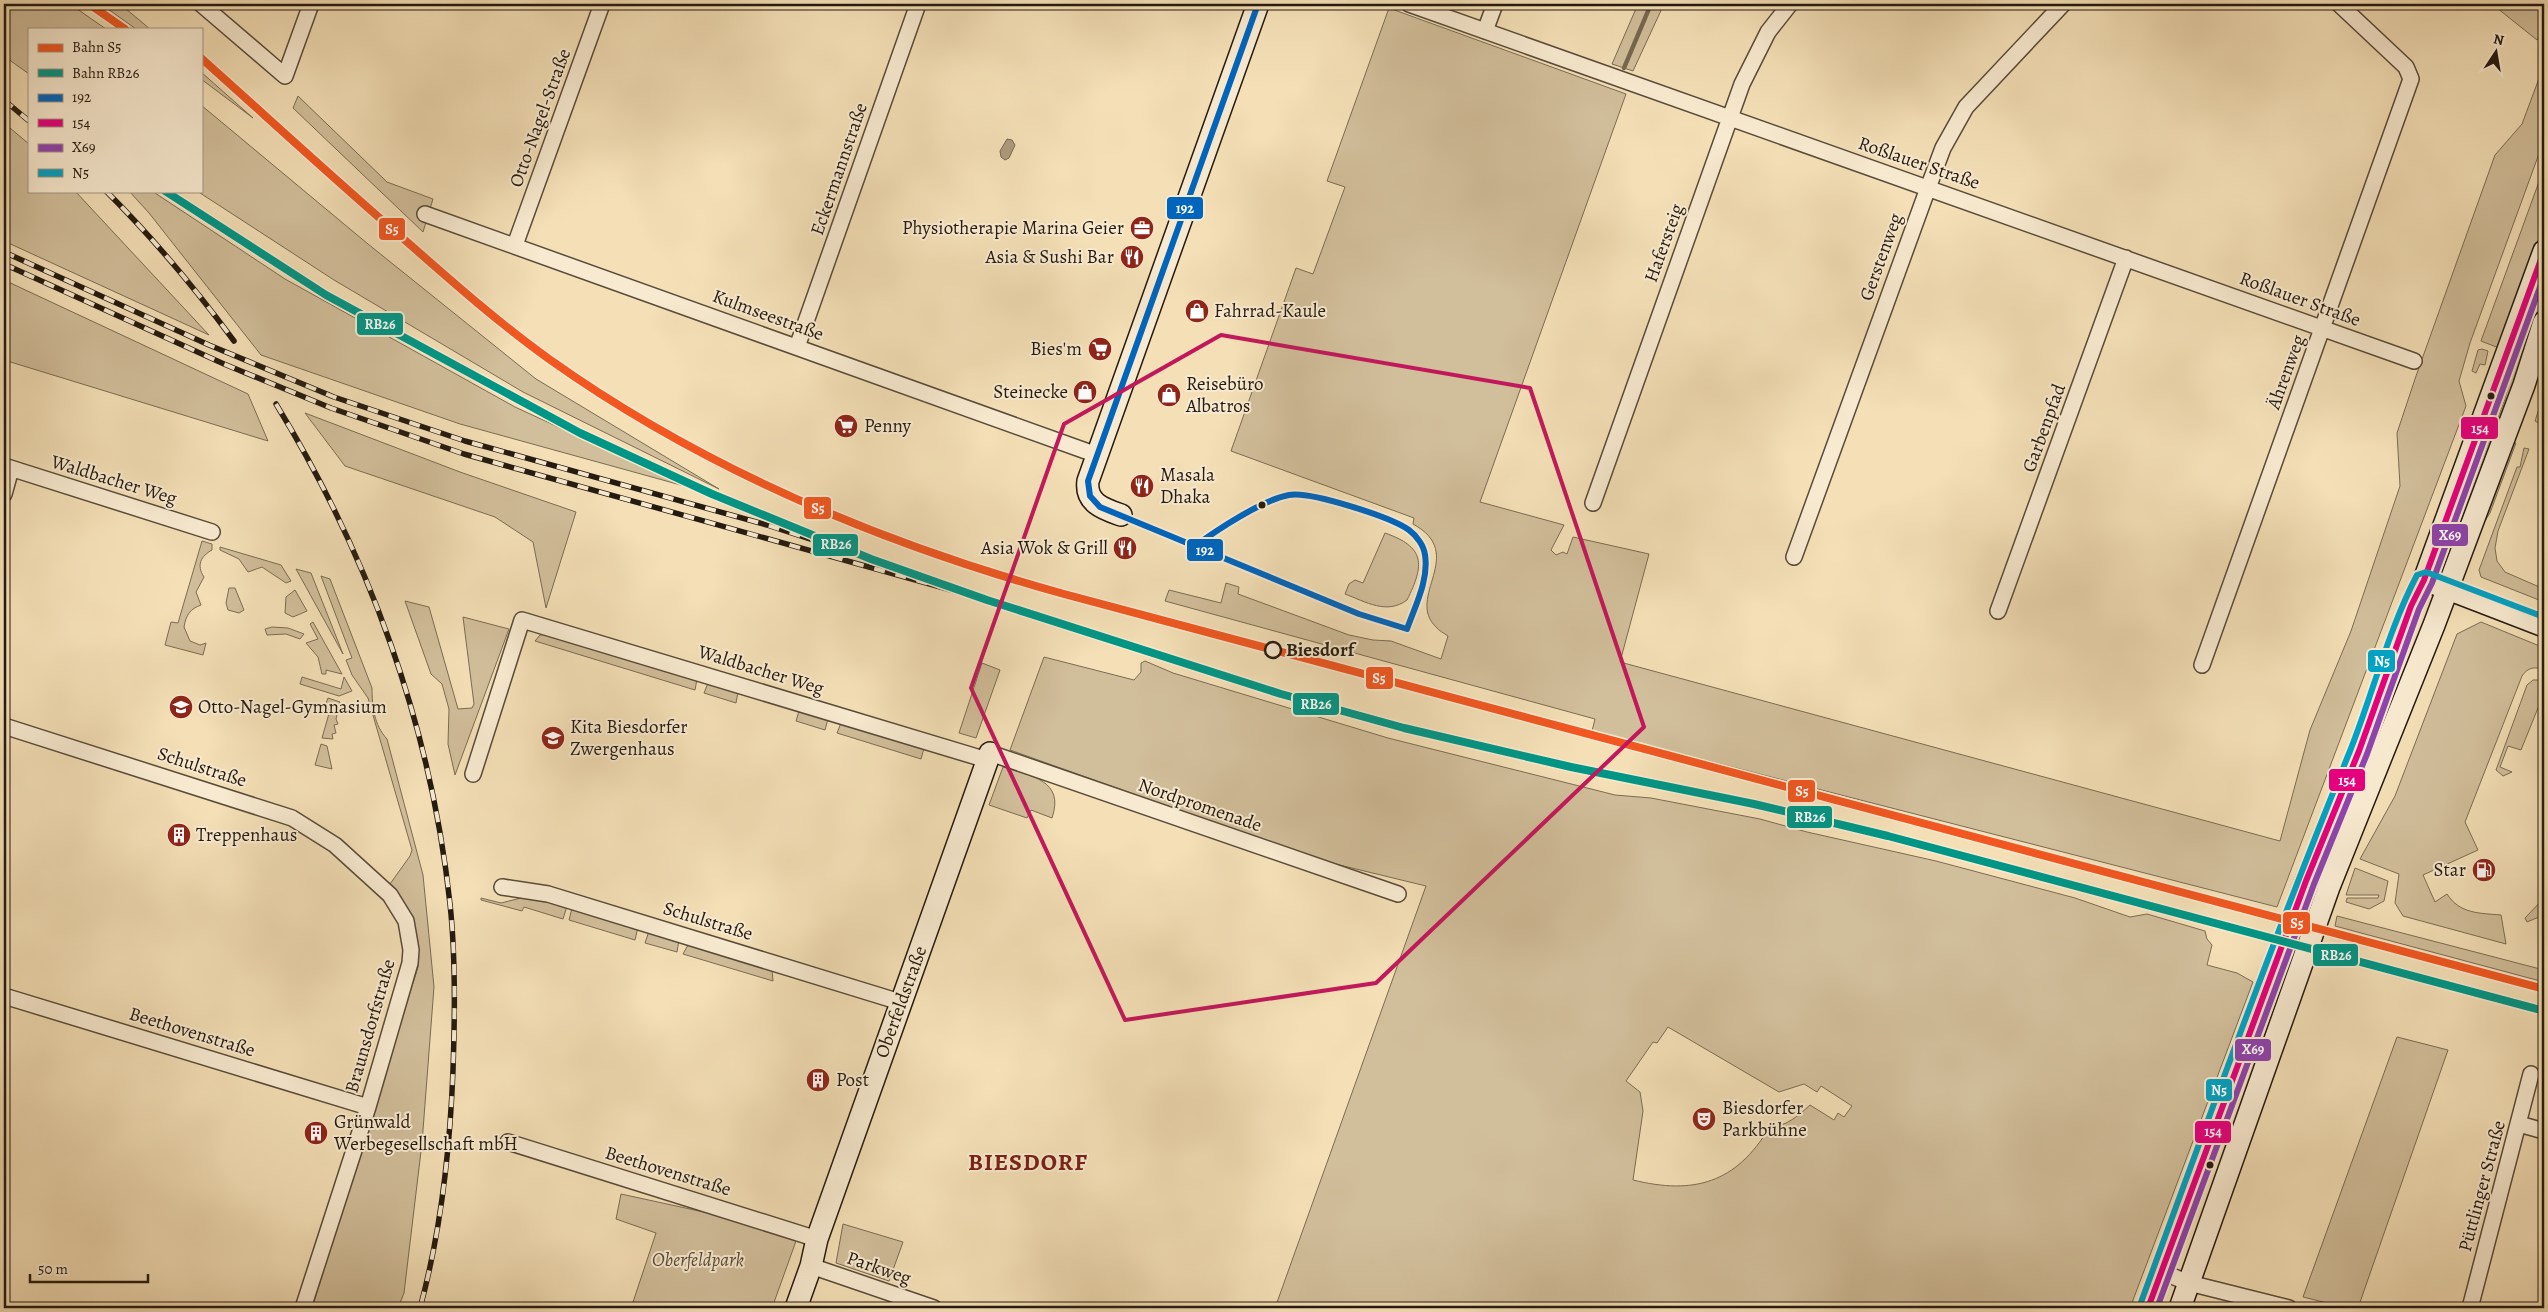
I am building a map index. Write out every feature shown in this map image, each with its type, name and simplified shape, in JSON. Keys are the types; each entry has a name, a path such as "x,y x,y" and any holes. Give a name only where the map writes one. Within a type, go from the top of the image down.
{"main road":[{"path":"1121,516 1093,502 1087,489 1088,482 1258,4"},
{"path":"2148,1308 2274,965 2359,751 2411,606 2424,580 2544,251"},
{"path":"2180,1308 2329,887 2447,589 2524,385 2544,322"},
{"path":"2424,580 2544,626"},
{"name":"Oberfeldstraße","path":"796,1308 811,1266 817,1239 988,756"}],"street":[{"path":"201,4 285,76 311,4"},
{"name":"Otto-Nagel-Straße","path":"515,245 602,4"},
{"name":"Eckermannstraße","path":"797,347 918,4"},
{"name":"Roßlauer Straße","path":"1409,4 2323,327 2414,361"},
{"path":"1485,31 1495,4"},
{"name":"Hafersteig","path":"1593,504 1750,65 1768,32 1790,4"},
{"name":"Gerstenweg","path":"1794,557 1943,148 1966,107 2063,4"},
{"name":"Ährenweg","path":"2202,665 2411,78 2406,67 2339,4"},
{"name":"Kulmseestraße","path":"425,214 1097,455"},
{"name":"Garbenpfad","path":"1998,611 2126,258"},
{"path":"4,494 7,467"},
{"name":"Waldbacher Weg","path":"7,467 212,532"},
{"name":"Waldbacher Weg","path":"472,774 522,620 988,756"},
{"name":"Schulstraße","path":"4,726 292,818 335,845 372,877"},
{"name":"Nordpromenade","path":"988,756 1398,894"},
{"name":"Braunsdorfstraße","path":"303,1308 368,1107 410,963 411,950 408,930 401,912 390,895 372,877"},
{"name":"Schulstraße","path":"502,887 548,894 900,1002"},
{"name":"Beethovenstraße","path":"4,996 368,1107"},
{"name":"Püttlinger Straße","path":"2470,1308 2531,1074"},
{"path":"2519,1124 2544,1131"},
{"name":"Beethovenstraße","path":"508,1142 817,1239"},
{"name":"Parkweg","path":"811,1266 934,1308"},
{"path":"2162,1272 2189,1283 2289,1308"}],"highlighted area":[{"path":"1221,335 1530,388 1644,727 1376,983 1125,1020 971,688 1064,424"}],"green space":[{"path":"4,4 70,4 105,28 28,28 28,73 4,56"},
{"path":"101,4 120,4 149,28 135,28"},
{"path":"1638,4 1664,4 1633,71 1612,64"},
{"path":"2492,4 2544,4 2544,27 2537,40"},
{"path":"1389,8 1626,94 1480,502 1564,525 1551,550 1556,555 1563,552 1567,554 1573,537 1649,554 1620,662 2280,841 2310,730 2351,631 2400,486 2397,433 2416,376 2495,155 2522,124 2544,65 2544,140 2470,343 2459,381 2466,406 2277,907 1592,731 1595,719 1165,601 1169,590 1221,603 1226,583 1239,587 1238,594 1349,635 1373,640 1391,641 1441,659 1448,636 1437,628 1428,615 1427,602 1434,576 1435,549 1429,536 1413,524 1414,518 1231,451 1296,268 1313,274 1345,187 1327,181"},
{"path":"202,73 253,118 202,80"},
{"path":"298,96 387,182 433,199 423,232 293,108"},
{"path":"202,106 368,244 536,379 719,489 523,392 334,280 199,192 202,192"},
{"path":"4,123 28,143 28,192 76,192 209,335 4,241"},
{"path":"2544,168 2544,227 2499,348 2481,341"},
{"path":"130,192 154,192 285,279 515,407 688,487 460,424 261,355 149,213"},
{"path":"2544,279 2544,299 2454,552 2447,550 2505,399 2514,363"},
{"path":"4,280 248,394 268,441 4,360"},
{"path":"2478,350 2488,351 2485,365 2480,364 2476,373 2472,371"},
{"path":"2544,393 2544,426 2535,421"},
{"path":"305,413 460,472 576,512 546,608 533,542 495,517 345,466"},
{"path":"2511,441 2516,443 2490,513 2483,524 2481,523"},
{"path":"2524,448 2529,449 2498,531 2495,548 2497,561 2505,572 2544,589 2544,602 2481,577 2479,570 2517,467 2520,467"},
{"path":"1385,533 1408,544 1418,558 1417,576 1407,600 1392,607 1376,606 1345,594 1349,584 1355,580 1363,583"},
{"path":"202,541 212,544 212,550 205,555 200,565 204,577 196,592 201,605 189,613 184,627 190,641 200,645 206,643 203,655 165,645 171,622 178,623"},
{"path":"220,547 281,565 291,581 286,583 262,567 248,572 239,559 220,550"},
{"path":"296,569 311,573 343,654"},
{"path":"321,576 330,579 372,688 375,715 379,728 387,739 423,875 434,987 422,1143 404,1293 398,1308 312,1308 418,967 417,944 409,912 398,893 390,884 410,856 412,850 368,698 352,675 346,660 352,658"},
{"path":"229,588 235,588 244,610 239,613 228,610 226,603"},
{"path":"295,590 307,611 293,617 285,613 286,597"},
{"path":"405,601 429,607 458,709 472,708 474,704 463,617 509,629 455,775 448,744 449,709 442,684 431,674"},
{"path":"313,622 342,674 326,670 326,674 322,674 318,657 306,643 318,639 310,624"},
{"path":"2481,622 2542,647 2544,649 2544,671 2532,668 2522,676 2465,822 2478,850 2423,875 2435,902 2447,894 2452,901 2464,909 2478,913 2501,915 2506,944 2403,916 2395,903 2399,874 2360,859 2395,796 2457,634"},
{"path":"272,627 288,628 304,634 300,639 286,634 267,635 265,629"},
{"path":"547,634 697,679 695,690 535,641 540,635"},
{"path":"1044,657 1134,680 1141,672 1141,663 1145,661 1173,673 1388,738 1615,795 1651,798 1760,819 1807,832 1936,861 2075,898 2130,917 2147,914 2205,931 2207,939 2212,945 2207,965 2237,973 2253,982 2130,1308 1275,1308 1426,886 1319,860 1010,750","holes":["1668,1027 1779,1092 1804,1084 1817,1092 1821,1086 1852,1106 1844,1117 1838,1113 1834,1120 1810,1105 1791,1120 1769,1128 1756,1147 1742,1161 1728,1173 1712,1180 1694,1185 1675,1186 1633,1180 1643,1111 1640,1092 1626,1081 1653,1042 1657,1043"]},
{"path":"982,663 1000,670 976,738 959,733"},
{"path":"302,677 341,689 344,677 352,691 339,696 300,684"},
{"path":"2533,680 2539,680 2544,683 2544,704 2538,708 2521,750 2508,746 2500,767 2512,772 2503,776 2496,770 2527,685"},
{"path":"708,683 738,692 736,703 704,693"},
{"path":"328,698 340,702 336,719 338,724 334,725 336,733 332,734 333,739 322,738 330,710 324,708"},
{"path":"799,711 828,719 825,730 796,721"},
{"path":"841,723 924,748 921,759 837,733"},
{"path":"321,744 327,746 332,769 315,765"},
{"path":"1003,767 1034,777 1050,788 1054,795 1055,805 1052,818 1031,810 1027,818 989,805"},
{"path":"2355,868 2388,881 2384,901 2369,909 2346,902 2347,898 2378,898 2379,895 2346,895"},
{"path":"529,896 567,906 563,919 524,907 522,911 481,900 481,898 501,903"},
{"path":"2544,898 2544,915 2527,922 2525,918"},
{"path":"572,908 638,927 635,940 569,920"},
{"path":"2337,916 2544,970 2544,982 2335,926"},
{"path":"649,931 679,940 677,952 645,943"},
{"path":"688,945 772,969 773,981 683,954"},
{"path":"2397,1037 2448,1050 2358,1308 2347,1308 2303,1297"},
{"name":"Oberfeldpark","path":"621,1194 713,1214 796,1241 772,1308 631,1308 656,1233 616,1219"},
{"path":"843,1224 903,1242 889,1281 836,1263"}],"shaded area":[{"path":"1007,139 1012,140 1015,145 1009,158 1005,160 1001,157 1000,151"}],"waterway":[{"path":"1624,68 1651,4"}],"railway":[{"path":"4,100 28,120"},
{"path":"107,192 173,264 234,341"},
{"path":"4,252 209,345 334,397 465,441 767,525 871,559"},
{"path":"4,264 224,364 331,408 464,454 987,600"},
{"path":"276,404 340,521 367,582 391,644 428,772 441,838 450,904 453,945 455,1008 453,1070 450,1130 439,1220 420,1308"}],"rail line":[{"name":"S5","path":"89,4 124,28"},
{"name":"S5","path":"202,59 453,282 549,359 608,399 732,469 796,499 861,526 995,574 1064,594 2544,989"},
{"name":"RB26","path":"167,192 326,295 580,433 712,494 871,559 987,600 1281,694 1404,728 1571,767 1754,804 1888,836 2544,1011"}],"transit line":[{"name":"192","path":"1258,4 1088,481 1090,496 1100,507 1359,614 1407,629"},
{"name":"154","path":"2148,1308 2306,881 2359,751 2411,606 2424,580 2544,251"},
{"name":"X69","path":"2157,1308 2314,884 2367,754 2419,609 2432,583 2544,276"},
{"name":"192","path":"1195,546 1253,509 1289,495 1314,497 1331,501 1386,518 1412,532 1420,541 1424,552 1425,574 1407,629"},
{"name":"N5","path":"2140,1305 2295,889 2358,729 2389,640 2417,575 2426,572 2544,617"}],"place":[{"name":"Physiotherapie Marina Geier","path":"1142,228"},
{"name":"Asia & Sushi Bar","path":"1132,257"},
{"name":"Fahrrad-Kaule","path":"1197,311"},
{"name":"Bies'm","path":"1100,349"},
{"name":"Steinecke","path":"1085,392"},
{"name":"Reisebüro Albatros","path":"1169,395"},
{"name":"Penny","path":"846,426"},
{"name":"Masala Dhaka","path":"1142,486"},
{"name":"Asia Wok & Grill","path":"1125,548"},
{"name":"Biesdorf","path":"1273,650"},
{"name":"Otto-Nagel-Gymnasium","path":"181,707"},
{"name":"Kita Biesdorfer Zwergenhaus","path":"553,738"},
{"name":"Treppenhaus","path":"179,835"},
{"name":"Star","path":"2484,870"},
{"name":"Post","path":"818,1080"},
{"name":"Biesdorfer Parkbühne","path":"1704,1119"},
{"name":"Grünwald Werbegesellschaft mbH","path":"316,1133"}],"district":[{"name":"BIESDORF","path":"1028,1162"}]}
